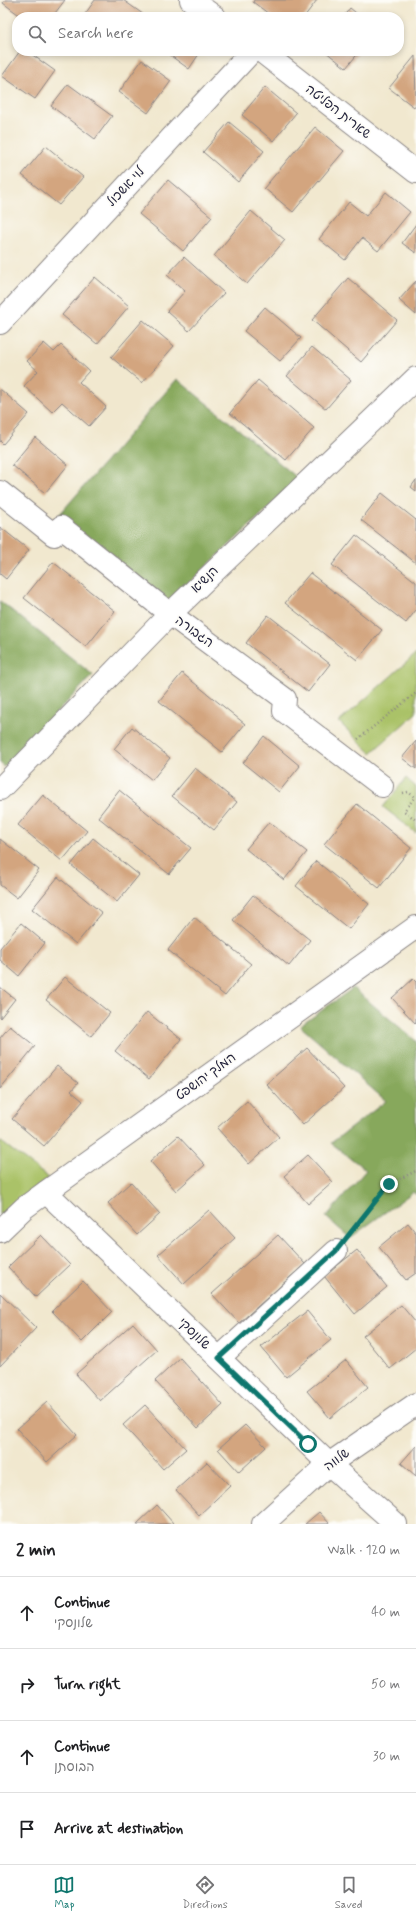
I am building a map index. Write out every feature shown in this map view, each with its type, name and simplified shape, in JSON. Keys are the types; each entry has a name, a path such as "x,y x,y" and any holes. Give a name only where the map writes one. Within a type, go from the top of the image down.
{"street":[{"path":"191,0 208,12"},
{"name":"לוי אשכול","path":"0,323 247,56"},
{"name":"שארית הפליטה","path":"267,56 416,172"},
{"name":"הנשיא","path":"0,788 170,614 416,378"},
{"name":"הגבורה","path":"0,492 54,535 61,527 170,614 285,699 284,710 382,786"},
{"name":"המלך יהושפט","path":"0,1231 24,1208 416,928"},
{"name":"שלונסקי","path":"46,1192 329,1464 396,1524"},
{"path":"219,1358 336,1251"},
{"name":"שלווה","path":"263,1524 329,1464 416,1404"}],"path":[{"path":"358,739 416,693"},
{"path":"408,792 415,797 404,811 416,820"},
{"path":"336,1251 389,1184 416,1171"}],"green space":[{"path":"177,379 299,479 169,602 59,515"},
{"path":"0,601 93,675 4,767 0,763"},
{"path":"416,654 416,713 371,753 339,722"},
{"path":"406,778 416,787 416,833 383,807"},
{"path":"353,988 416,1041 416,1195 413,1192 350,1238 326,1217 366,1170 331,1143 386,1101 300,1026"},
{"path":"0,1141 49,1178 0,1215"}],"building":[{"path":"5,0 65,0 56,12 15,12 3,3"},
{"path":"95,0 123,0 140,12 87,12"},
{"path":"254,0 317,0 308,12 266,12 253,2"},
{"path":"350,8 355,12 347,12"},
{"path":"16,56 34,56 55,71 35,99 2,76"},
{"path":"171,56 198,56 189,69"},
{"path":"331,56 356,56 346,68"},
{"path":"415,56 416,104 414,107 389,88"},
{"path":"142,60 171,81 148,113 119,92"},
{"path":"68,84 112,116 95,139 51,106"},
{"path":"265,87 296,113 273,141 242,115"},
{"path":"229,122 264,151 238,182 203,152"},
{"path":"315,127 344,151 293,212 264,188"},
{"path":"46,146 83,177 59,205 22,175"},
{"path":"168,180 212,217 183,251 139,214"},
{"path":"386,192 410,212 378,251 362,238 345,260 319,239 349,202 366,216"},
{"path":"251,211 285,240 247,284 214,256"},
{"path":"416,224 416,253 402,243"},
{"path":"184,257 224,293 189,331 167,311 185,291 167,275"},
{"path":"95,277 129,306 97,344 62,315"},
{"path":"348,278 397,320 361,362 312,320"},
{"path":"416,281 416,315 399,300"},
{"path":"265,307 301,338 280,361 244,331"},
{"path":"143,320 174,346 142,383 111,357"},
{"path":"44,343 54,352 61,345 89,371 79,382 106,407 89,426 62,402 52,412 24,386 38,371 27,361"},
{"path":"312,347 351,380 326,409 287,376"},
{"path":"258,380 314,428 286,460 230,413"},
{"path":"0,389 29,414 3,444 0,441"},
{"path":"35,437 68,465 45,493 12,465"},
{"path":"416,480 416,491 411,487"},
{"path":"382,493 416,520 416,563 361,520"},
{"path":"0,527 29,550 6,579 0,574"},
{"path":"356,535 416,582 416,610 406,623 332,565"},
{"path":"53,562 115,611 86,647 24,598"},
{"path":"310,573 382,630 357,660 285,603"},
{"path":"268,615 330,664 308,692 246,643"},
{"path":"182,673 245,724 222,752 159,701"},
{"path":"132,727 170,758 152,780 114,749"},
{"path":"264,736 300,766 279,792 243,763"},
{"path":"416,741 416,769 402,758"},
{"path":"195,768 237,802 214,830 172,796"},
{"path":"119,790 191,848 169,874 98,817"},
{"path":"43,795 87,831 62,861 18,825"},
{"path":"357,804 411,848 379,888 324,844"},
{"path":"269,822 307,852 284,880 246,849"},
{"path":"93,838 139,875 117,902 71,865"},
{"path":"0,839 39,870 17,898 0,885"},
{"path":"316,861 369,904 349,929 296,886"},
{"path":"58,877 102,913 76,944 32,909"},
{"path":"253,895 310,940 289,966 233,920"},
{"path":"194,917 251,964 225,996 168,950"},
{"path":"21,923 45,943 19,976 0,960 0,948"},
{"path":"65,977 110,1013 91,1036 46,1000"},
{"path":"413,979 416,982 416,1024 392,998"},
{"path":"0,987 15,999 0,1018"},
{"path":"147,1012 181,1039 149,1079 115,1051"},
{"path":"10,1026 35,1046 0,1089 0,1038"},
{"path":"307,1048 344,1088 303,1125 266,1084"},
{"path":"57,1066 78,1083 71,1091 83,1101 44,1146 12,1119"},
{"path":"247,1101 279,1137 249,1164 217,1128"},
{"path":"178,1136 205,1165 176,1191 150,1161"},
{"path":"308,1155 333,1182 308,1204 284,1176"},
{"path":"131,1182 160,1214 137,1235 108,1203"},
{"path":"209,1210 235,1238 184,1284 158,1255"},
{"path":"408,1223 416,1233 416,1273 406,1280 379,1247"},
{"path":"41,1235 70,1265 36,1297 8,1267"},
{"path":"278,1235 305,1264 239,1323 212,1294"},
{"path":"357,1250 387,1287 355,1314 324,1276"},
{"path":"83,1281 112,1312 82,1342 52,1311"},
{"path":"0,1293 36,1328 0,1366"},
{"path":"401,1305 416,1323 416,1348 390,1369 363,1336"},
{"path":"307,1311 331,1340 286,1377 261,1347"},
{"path":"133,1323 157,1350 100,1401 76,1374"},
{"path":"180,1358 223,1405 198,1428 155,1381"},
{"path":"346,1360 368,1387 330,1418 307,1391"},
{"path":"47,1402 77,1435 47,1462 17,1429"},
{"path":"145,1405 186,1449 163,1469 123,1425"},
{"path":"245,1425 266,1447 239,1472 218,1449"},
{"path":"416,1446 416,1476 401,1463"},
{"path":"207,1462 230,1486 199,1515 176,1490"},
{"path":"157,1505 174,1524 137,1524"},
{"path":"319,1512 330,1524 305,1524"}],"route":[{"path":"308,1444 219,1358 336,1251 389,1184"}]}
